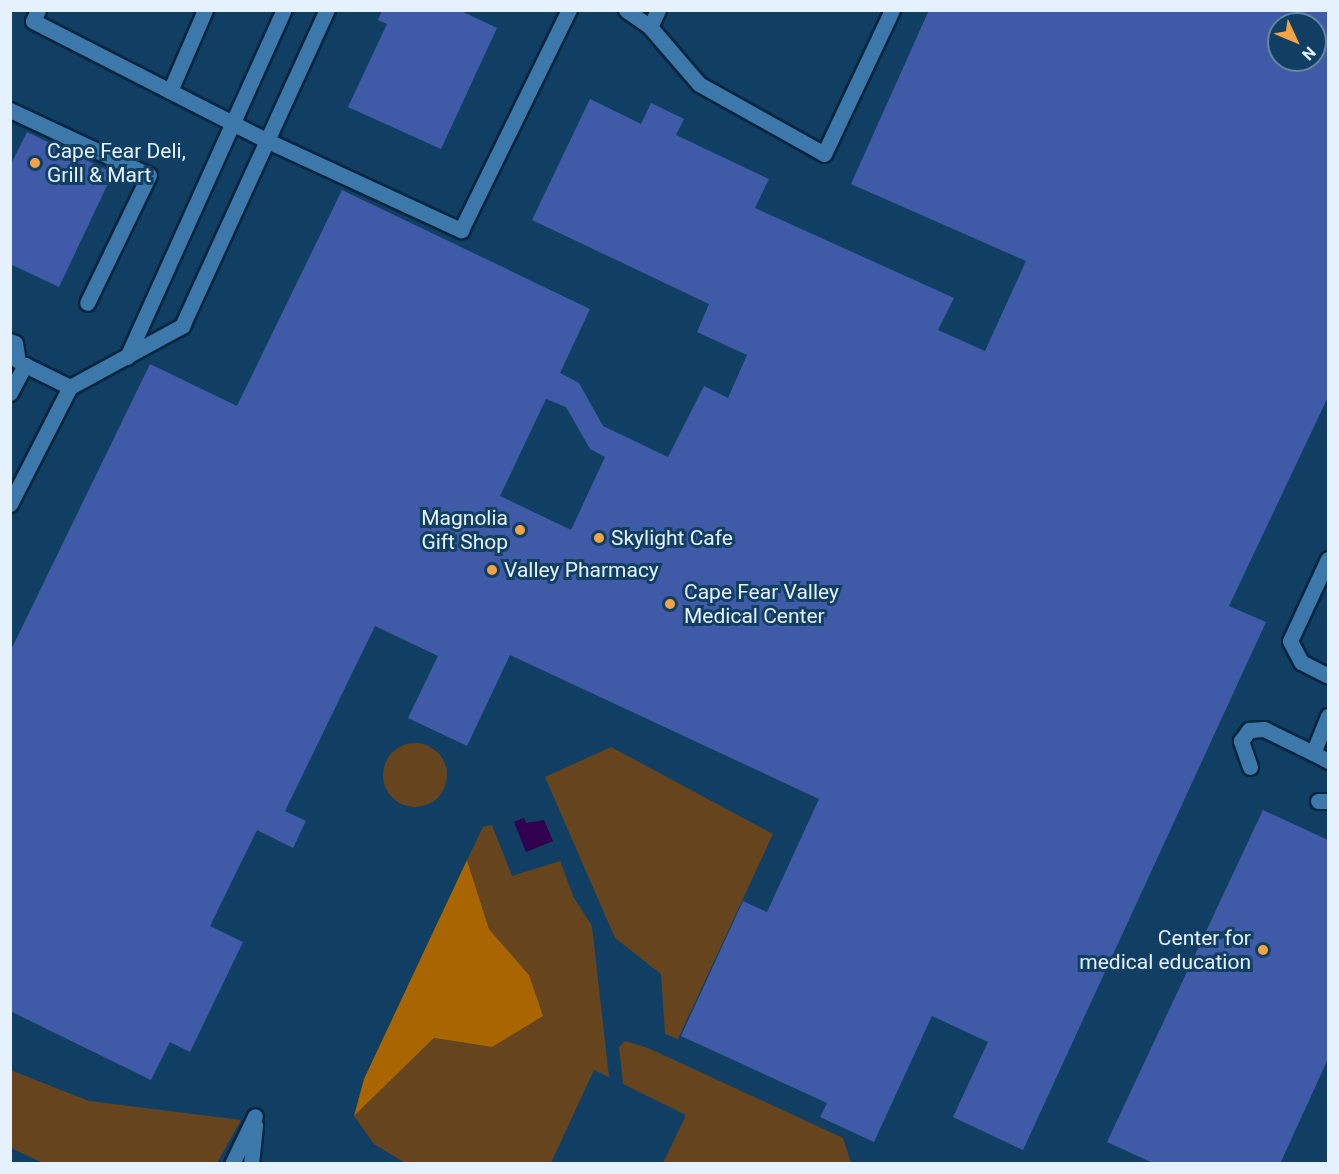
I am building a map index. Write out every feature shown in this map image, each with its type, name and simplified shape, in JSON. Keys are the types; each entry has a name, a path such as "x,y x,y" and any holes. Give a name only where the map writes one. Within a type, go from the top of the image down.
{"lane":[{"path":"38,10 33,21 268,141 461,230 569,10"},
{"path":"170,91 205,10"},
{"path":"127,357 152,309 232,122 284,10"},
{"path":"10,504 70,387 182,326 327,10"},
{"path":"626,10 650,27 699,84 825,154 892,10"},
{"path":"650,27 658,10"},
{"path":"10,110 149,175 87,303"},
{"path":"10,341 15,343 18,364 10,393"},
{"path":"18,364 70,387"},
{"path":"1329,559 1290,641 1301,662 1329,676"},
{"path":"1313,753 1329,716"},
{"path":"1250,767 1241,741 1249,730 1264,729 1329,761"},
{"path":"232,1164 255,1116 251,1164"}],"shaded area":[{"path":"409,743 421,743 438,752 445,763 447,775 445,787 438,798 421,807 409,807 397,802 388,793 383,781 383,769 388,757 397,748"},
{"path":"611,747 773,834 678,1039 665,1034 661,974 615,938 545,777"},
{"path":"524,818 526,823 544,820 553,841 526,852 514,822"},
{"path":"492,825 512,876 560,861 574,898 592,926 609,1077 594,1070 551,1163 405,1163 374,1144 354,1116 434,1038 492,1047 529,975 489,929 467,860 483,827"},
{"path":"467,860 489,929 529,975 543,1016 492,1047 434,1038 354,1116 364,1079"},
{"path":"625,1041 648,1048 843,1138 851,1163 663,1163 686,1115 623,1084 619,1047"},
{"path":"10,1070 89,1101 241,1120 217,1163 43,1163 11,1148"}],"building":[{"path":"382,10 459,10 497,28 441,149 348,107 387,24 378,20"},
{"path":"929,10 1328,10 1328,397 1229,606 1266,622 1023,1150 953,1117 988,1042 932,1016 874,1142 820,1117 827,1103 681,1036 743,901 767,912 819,799 510,655 467,746 408,718 438,656 375,626 285,811 306,821 293,848 257,830 210,926 243,942 190,1052 170,1042 151,1080 10,1011 10,652 150,364 237,406 342,190 590,309 560,373 579,383 603,426 668,457 704,386 728,398 747,355 697,332 709,304 532,220 590,99 641,124 651,103 684,119 676,135 769,179 755,208 954,298 938,330 985,351 1026,261 851,184","holes":["546,399 566,407 590,449 605,457 571,530 500,496"]},
{"path":"27,132 113,173 59,287 10,264 10,166"},
{"name":"Center for medical education","path":"1263,810 1328,840 1328,1059 1280,1164 1155,1164 1107,1142"}],"place":[{"name":"Cape Fear Deli, Grill & Mart","path":"35,163"},
{"name":"Magnolia Gift Shop","path":"520,530"},
{"name":"Skylight Cafe","path":"599,538"},
{"name":"Valley Pharmacy","path":"492,570"},
{"name":"Cape Fear Valley Medical Center","path":"670,604"},
{"name":"Center for medical education","path":"1263,950"}]}
